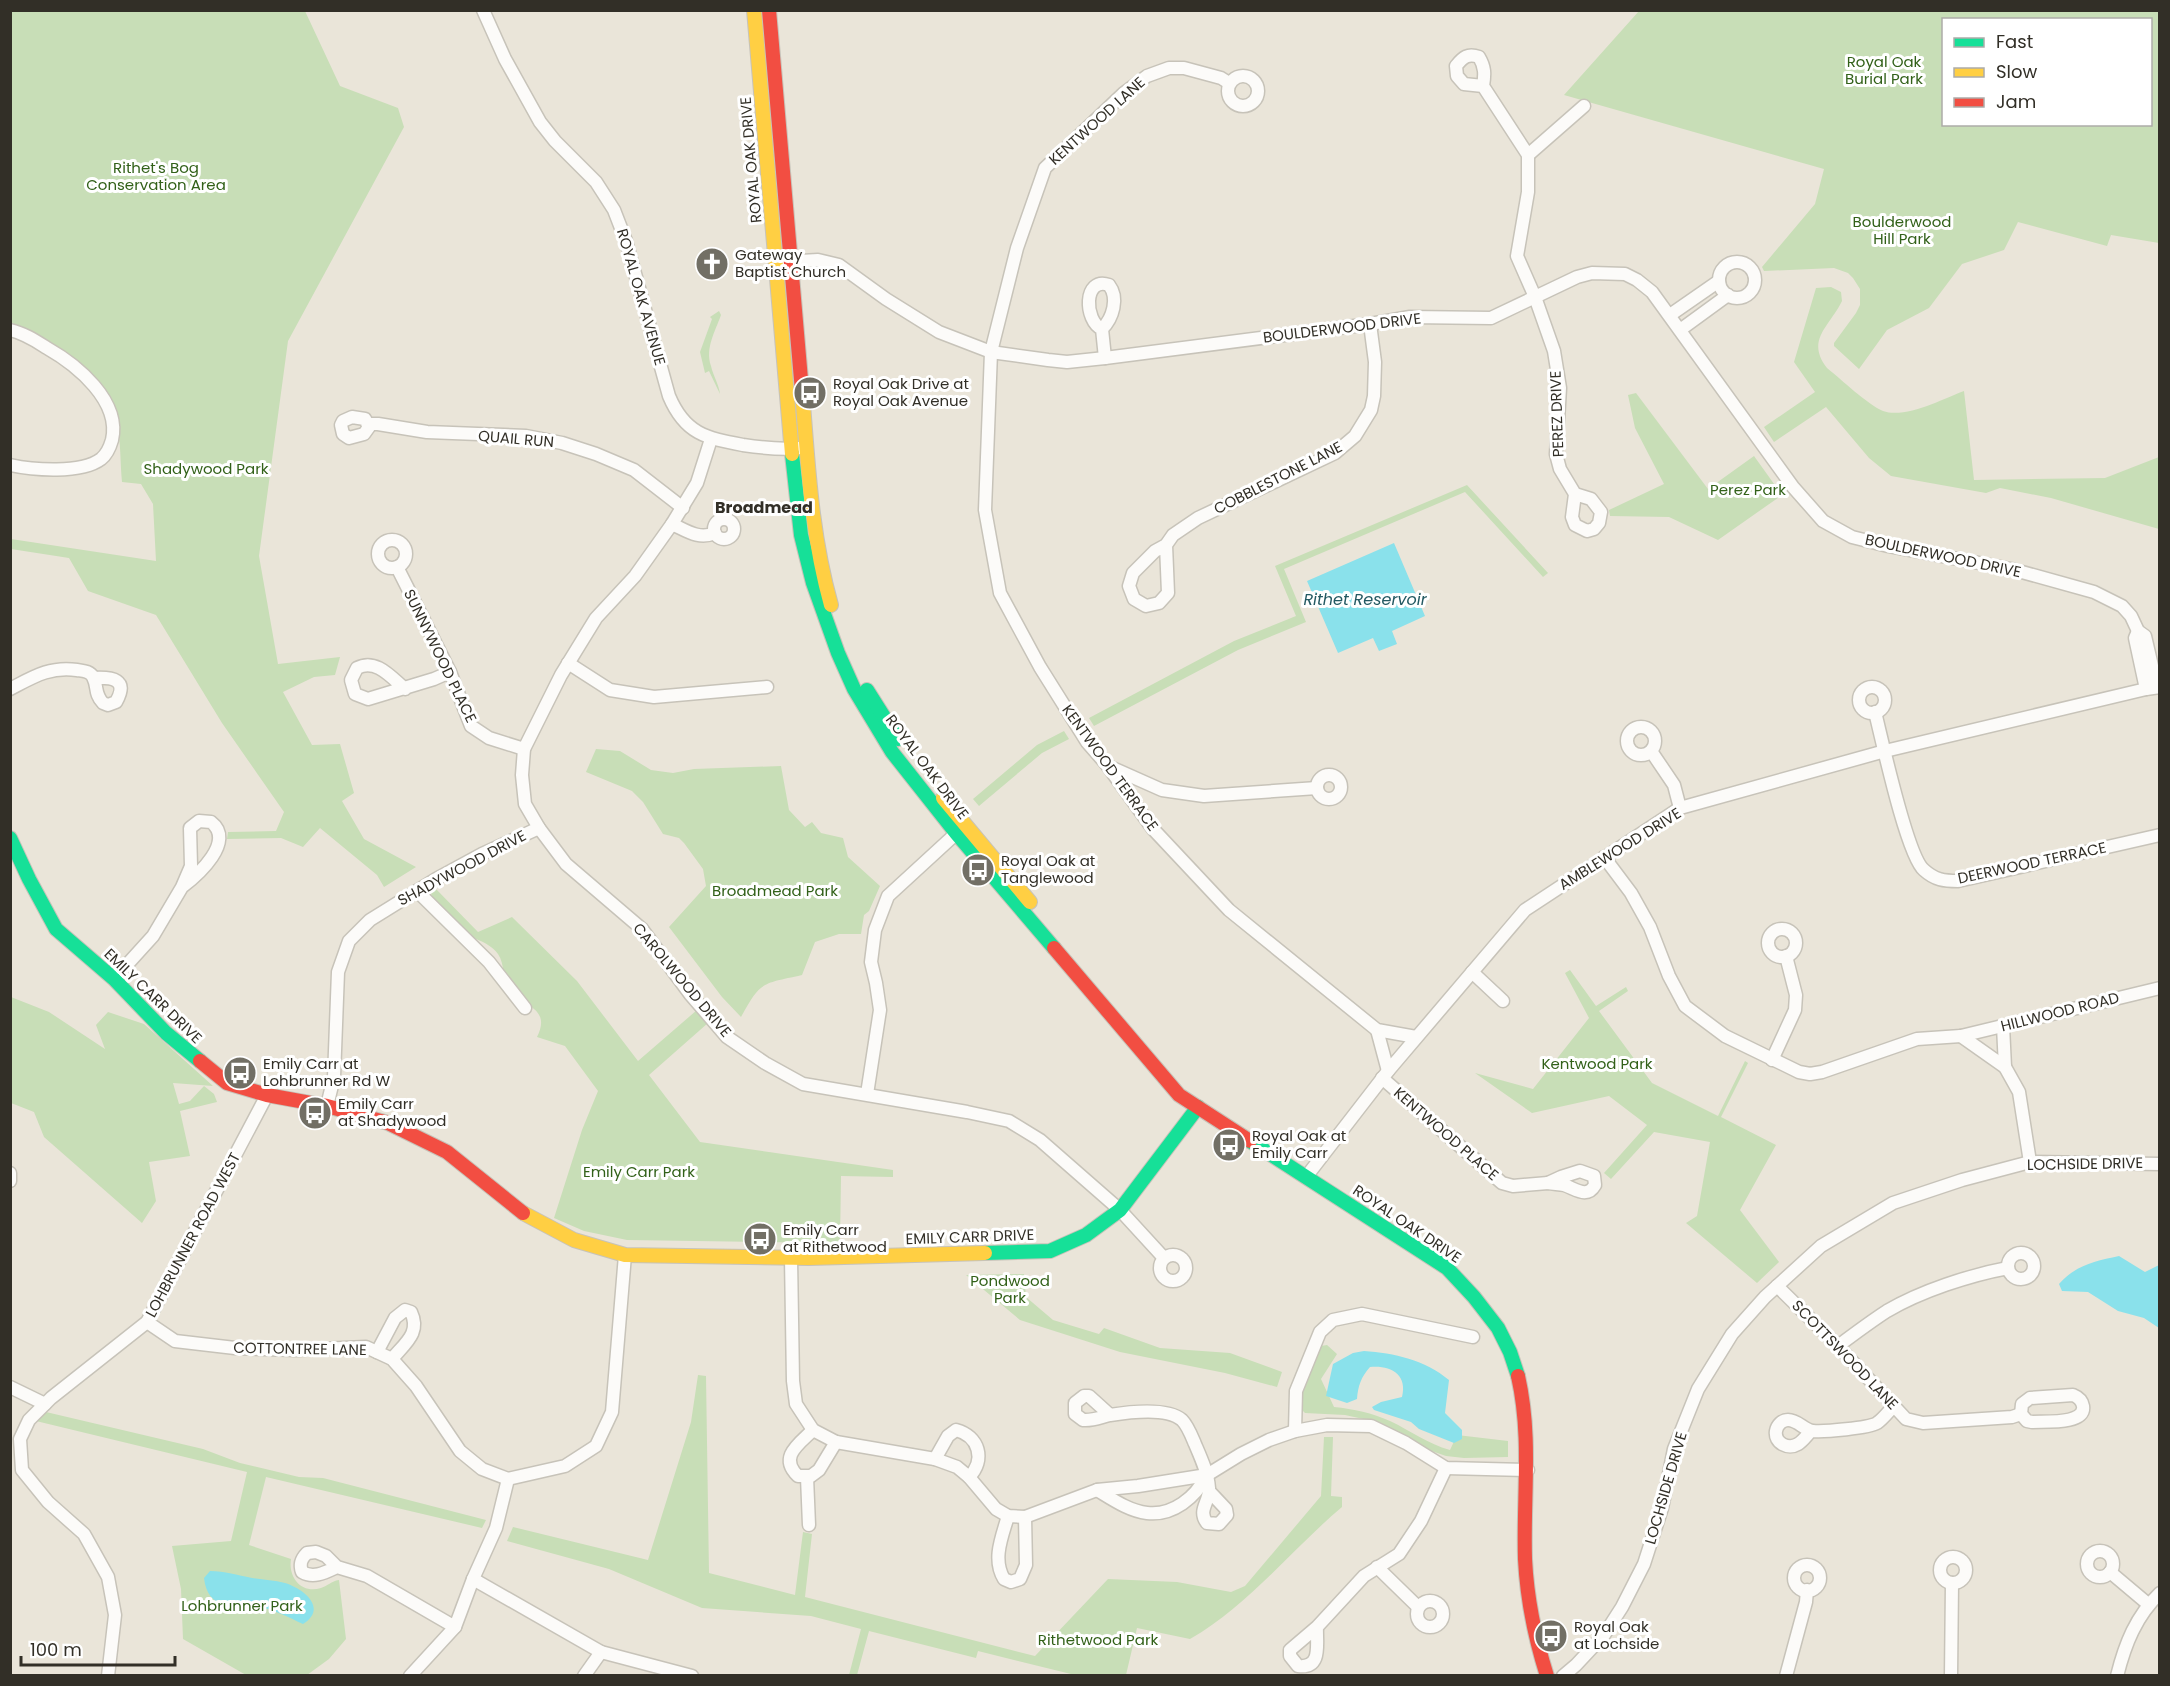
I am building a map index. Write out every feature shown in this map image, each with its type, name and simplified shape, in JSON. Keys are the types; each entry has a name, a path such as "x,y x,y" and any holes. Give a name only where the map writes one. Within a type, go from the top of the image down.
{"main road":[{"name":"ROYAL OAK DRIVE","path":"754,10 820,566 834,614 866,689 908,755 961,829"},
{"name":"ROYAL OAK DRIVE","path":"769,10 791,449 801,535 813,583 837,653 871,720 892,752 1182,1082 1198,1107 1447,1268 1470,1291 1493,1321 1509,1350 1520,1381 1526,1414 1528,1470 1525,1542 1530,1612 1547,1676"},
{"name":"EMILY CARR DRIVE","path":"10,838 56,929 114,979 165,1033 227,1083 267,1095 327,1106 388,1123 447,1152 524,1213 574,1240 625,1255 791,1258 1050,1251 1086,1235 1120,1210 1198,1107"}],"street":[{"name":"ROYAL OAK AVENUE","path":"483,10 505,59 540,122 555,141 596,182 614,210 626,241 669,396 685,421 711,439 774,450 806,448"},
{"name":"KENTWOOD LANE","path":"991,352 1017,248 1045,168 1125,93 1147,76 1169,68 1184,68 1221,78 1229,83"},
{"path":"1483,86 1528,155 1584,106"},
{"name":"PEREZ DRIVE","path":"1528,155 1528,192 1517,256 1535,297 1554,351 1560,388 1556,454 1560,469 1575,494"},
{"name":"BOULDERWOOD DRIVE","path":"783,262 819,260 839,265 886,299 939,332 991,352 1067,362 1370,324 1410,316 1491,318 1578,277 1606,272 1625,274 1652,292 1793,487 1824,520 1852,537 2011,569 2094,592 2122,606 2131,616 2138,631 2135,638 2154,688"},
{"path":"1740,262 1751,268 1755,280 1751,291 1740,297 1728,295 1722,289 1719,281 1727,265 1740,262"},
{"path":"1670,315 1719,281"},
{"path":"1680,330 1728,295"},
{"name":"COBBLESTONE LANE","path":"1166,545 1168,593 1159,603 1146,606 1139,604 1130,593 1130,580 1133,573 1155,551 1166,545 1173,535 1198,518 1335,453 1355,436 1371,410 1375,389 1375,362 1370,324"},
{"path":"1102,328 1105,358"},
{"path":"10,330 29,337 54,352 69,362 90,382 109,411 114,431 110,447 102,459 88,466 51,469 10,465"},
{"name":"KENTWOOD TERRACE","path":"991,352 985,510 1000,593 1040,667 1087,742 1107,765 1153,829 1229,910 1377,1030 1416,1037"},
{"name":"QUAIL RUN","path":"368,424 427,432 526,436 562,443 596,453 634,470 683,508"},
{"name":"CAROLWOOD DRIVE","path":"711,439 697,483 683,508 635,576 596,618 568,663 524,749 522,775 525,804 539,828 566,864 642,929 690,994 728,1037 765,1063 803,1084 1009,1121 1040,1140 1120,1210 1164,1258"},
{"path":"672,524 696,535 706,537 715,533"},
{"name":"SUNNYWOOD PLACE","path":"397,567 450,672 471,726 489,738 524,749"},
{"path":"568,663 610,690 654,697 767,687"},
{"path":"10,689 40,674 61,668 87,672 94,678"},
{"path":"405,689 450,672"},
{"name":"AMBLEWOOD DRIVE","path":"1306,1178 1385,1074 1525,910 1680,808 1885,752 2154,688"},
{"name":"DEERWOOD TERRACE","path":"1875,712 1910,845 1922,869 1940,880 1958,882 2160,835"},
{"path":"1651,751 1674,785 1680,808"},
{"path":"1107,765 1162,790 1204,796 1317,788"},
{"path":"114,979 153,936 182,887 191,866 190,828 199,820 211,822 216,825 220,837 213,857 182,887"},
{"name":"SHADYWOOD DRIVE","path":"327,1106 334,1077 338,972 349,941 370,920 417,891 482,854 539,828"},
{"path":"867,1094 880,1010 871,962 875,930 888,896 961,829"},
{"name":"HILLWOOD ROAD","path":"1604,857 1631,893 1650,927 1685,1006 1725,1036 1799,1072 1810,1074 1822,1072 1917,1039 1961,1036 2160,988"},
{"path":"417,891 489,962 525,1008"},
{"path":"1772,1060 1795,1010 1796,994 1786,956"},
{"path":"1473,972 1503,1001"},
{"path":"2003,1026 2005,1067"},
{"path":"1377,1030 1385,1074"},
{"path":"1961,1036 2005,1067 2019,1092 2030,1162"},
{"name":"KENTWOOD PLACE","path":"1385,1074 1502,1183 1513,1186 1548,1184"},
{"name":"LOHBRUNNER ROAD WEST","path":"108,1676 115,1615 108,1576 84,1534 48,1502 22,1470 20,1439 29,1420 45,1404 147,1322 267,1095"},
{"name":"LOCHSIDE DRIVE","path":"1563,1676 1604,1635 1622,1607 1644,1564 1662,1508 1674,1449 1698,1389 1732,1334 1821,1246 1893,1203 1962,1180 2030,1162 2160,1164"},
{"path":"10,1173 10,1181"},
{"path":"410,1676 455,1627 496,1528 508,1479 565,1466 596,1446 612,1412 625,1255"},
{"path":"791,1258 793,1381 796,1404 813,1430 836,1442 934,1459 957,1467 996,1509 1008,1516 1025,1517 1096,1490 1207,1475 1260,1444 1295,1431 1327,1425 1371,1426 1406,1443 1446,1468 1528,1470"},
{"path":"1838,1346 1888,1311 1914,1298 1967,1278 2008,1268"},
{"name":"SCOTTSWOOD LANE","path":"1778,1286 1906,1419 1923,1423 2012,1417 2021,1414"},
{"path":"377,1352 395,1318 405,1310 411,1312 416,1322 413,1333 392,1359"},
{"path":"1295,1431 1296,1391 1320,1332 1333,1320 1362,1314 1473,1337"},
{"name":"COTTONTREE LANE","path":"147,1322 175,1341 235,1348 296,1350 366,1347 392,1359 416,1386 460,1450 482,1469 508,1479"},
{"path":"10,1387 45,1404"},
{"name":"SCOTTSWOOD LANE","path":"2073,1395 2078,1397 2083,1407 2080,1416 2075,1419 2032,1422 2027,1421 2021,1414 2022,1404 2030,1398 2073,1395"},
{"path":"1811,1431 1860,1428 1876,1424 1893,1407"},
{"path":"1110,1415 1159,1412 1182,1420 1192,1436 1207,1475 1209,1491"},
{"path":"813,1430 792,1451 789,1458 793,1471 798,1476 811,1476 819,1470 836,1442"},
{"path":"934,1459 948,1436 956,1430 966,1433 974,1441 979,1457 976,1470 969,1478"},
{"path":"1317,1627 1318,1655 1311,1665 1298,1666 1290,1656 1290,1650 1317,1627 1359,1582 1377,1567 1399,1554 1421,1521 1446,1468"},
{"path":"1096,1490 1138,1510 1149,1513 1166,1511 1182,1504 1200,1489 1207,1475"},
{"path":"807,1477 809,1525"},
{"path":"1008,1516 998,1552 998,1570 1004,1579 1011,1582 1020,1578 1026,1566 1025,1517"},
{"path":"337,1567 367,1576 455,1627"},
{"path":"1377,1567 1419,1607"},
{"path":"2110,1572 2148,1604"},
{"path":"473,1579 601,1652 692,1676"},
{"path":"1951,1676 1952,1583"},
{"path":"1786,1676 1806,1602 1807,1590"},
{"path":"2117,1676 2123,1650 2133,1628 2148,1604 2160,1593"},
{"path":"584,1676 601,1652"}],"green space":[{"path":"10,11 305,11 340,86 398,108 404,127 288,341 259,556 278,664 340,657 335,675 314,677 283,692 312,745 340,744 354,793 342,801 364,839 416,867 384,887 377,875 320,828 303,847 281,838 227,839 228,832 276,831 284,812 222,723 156,615 88,591 69,558 11,549 11,539 156,561 153,504 141,484 122,482 117,423 111,404 90,374 76,362 11,322"},
{"name":"Boulderwood Hill Park","path":"1639,11 2159,11 2159,243 2111,235 2107,246 2018,222 2004,250 1962,264 1929,308 1887,330 1859,369 1834,346 1860,305 1860,289 1853,278 1848,273 1834,268 1764,271 1762,267 1815,204 1824,169 1564,95"},
{"name":"Boulderwood Hill Park","path":"1831,287 1841,292 1842,301 1819,341 1818,349 1827,368 1870,403 1883,411 1892,413 1924,407 1964,391 1974,480 2105,478 2159,457 2159,529 2051,498 2000,488 1986,493 1891,476 1869,458 1826,407 1774,442 1764,427 1815,392 1794,362 1816,288"},
{"path":"719,311 721,315 712,340 709,359 720,394 709,371 705,373 700,352 712,319 710,317"},
{"name":"Perez Park","path":"1636,393 1708,489 1754,456 1782,495 1718,540 1669,517 1610,516 1609,510 1664,484 1635,428 1628,395"},
{"path":"1467,485 1548,573 1543,577 1465,492 1284,569 1306,622 1238,650 1094,726 1089,718 1234,641 1296,616 1275,566"},
{"path":"1064,731 1069,739 1042,753 979,806 973,799 1037,745"},
{"name":"Broadmead Park","path":"596,749 620,751 651,770 673,773 694,769 781,766 789,810 805,827 812,822 821,833 843,838 848,857 880,886 869,911 864,915 861,934 839,934 815,942 802,975 771,982 764,986 753,996 741,1017 722,997 669,927 706,886 703,869 679,838 663,834 643,802 632,791 586,772"},
{"name":"Emily Carr Park","path":"435,888 478,932 512,917 577,981 638,1061 697,1010 708,1023 649,1075 700,1142 893,1170 893,1177 841,1176 840,1243 627,1240 584,1231 554,1218 582,1130 598,1091 565,1046 537,1037 541,1019 534,1008 509,989 498,954 488,945 460,931 452,924 432,899 431,893"},
{"name":"Kentwood Park","path":"1570,970 1596,1006 1626,987 1628,991 1599,1011 1652,1083 1718,1116 1745,1061 1748,1063 1721,1117 1776,1145 1740,1210 1779,1262 1757,1283 1686,1223 1697,1216 1710,1142 1654,1132 1611,1179 1604,1173 1647,1125 1609,1096 1532,1113 1475,1073 1533,1089 1589,1018 1565,973"},
{"path":"11,997 49,1012 105,1049 96,1025 108,1012 144,1024 213,1086 173,1083 179,1104 190,1101 204,1086 214,1094 217,1102 180,1111 190,1156 149,1162 156,1201 142,1223 44,1137 34,1112 11,1103"},
{"name":"Pondwood Park","path":"1024,1274 1026,1297 1053,1320 1099,1334 1104,1328 1160,1348 1230,1353 1282,1372 1277,1387 1225,1373 1120,1352 1020,1320 966,1275"},
{"path":"1327,1345 1337,1354 1321,1379 1334,1407 1383,1418 1450,1450 1457,1435 1508,1441 1508,1457 1446,1456 1420,1447 1368,1420 1345,1415 1305,1413 1301,1409 1303,1390 1319,1348"},
{"name":"Rithetwood Park","path":"698,1375 706,1376 709,1573 795,1595 803,1532 812,1534 805,1597 1035,1656 1108,1579 1177,1582 1231,1592 1245,1586 1321,1496 1324,1437 1333,1437 1331,1496 1342,1497 1342,1507 1251,1594 1190,1639 1137,1628 1126,1675 1075,1675 978,1651 976,1658 869,1631 857,1675 849,1675 861,1629 811,1616 702,1608 609,1569 507,1541 513,1527 648,1560 691,1422"},
{"name":"Lohbrunner Park","path":"46,1412 203,1449 240,1463 299,1477 323,1478 486,1520 482,1528 266,1477 249,1545 291,1559 294,1578 307,1589 321,1588 339,1580 346,1639 329,1659 307,1675 246,1675 183,1639 181,1589 172,1546 231,1541 247,1472 36,1421"}],"water":[{"name":"Rithet Reservoir","path":"1394,543 1425,616 1392,631 1397,644 1379,651 1373,638 1338,653 1307,581"},
{"path":"2119,1256 2145,1272 2159,1265 2159,1328 2144,1318 2118,1311 2088,1292 2062,1291 2059,1284 2072,1272 2094,1262"},
{"path":"1364,1351 1409,1359 1430,1367 1449,1380 1445,1413 1462,1430 1462,1439 1454,1443 1419,1429 1411,1422 1374,1410 1372,1407 1381,1402 1402,1397 1400,1377 1384,1368 1370,1367 1364,1374 1357,1399 1347,1403 1326,1396 1333,1364 1353,1353"},
{"path":"210,1571 285,1583 306,1594 313,1606 313,1612 303,1624 264,1608 224,1604 211,1596 206,1589 204,1578"}],"traffic: fast":[{"path":"792,454 801,535 813,583 838,653 854,689 892,752 956,833 1054,948"},
{"path":"867,690 898,739"},
{"path":"10,838 56,929 114,979 166,1033 200,1061"},
{"path":"985,1253 1050,1251 1086,1235 1120,1210 1198,1107"},
{"path":"1250,1141 1447,1268 1498,1328 1510,1352 1518,1376"}],"traffic: slow":[{"path":"754,10 792,454"},
{"path":"802,391 815,526 831,605"},
{"path":"943,798 1030,902"},
{"path":"523,1213 574,1240 625,1255 809,1258 985,1253"}],"traffic: jam":[{"path":"769,10 802,391"},
{"path":"1054,948 1179,1095 1250,1141"},
{"path":"200,1061 227,1083 267,1095 327,1106 388,1123 447,1152 523,1213"},
{"path":"1518,1376 1526,1445 1526,1574 1532,1618 1547,1676"}],"place":[{"name":"Gateway Baptist Church","path":"712,264"},
{"name":"Royal Oak Drive at Royal Oak Avenue","path":"810,393"},
{"name":"Royal Oak at Tanglewood","path":"978,870"},
{"name":"Emily Carr at Lohbrunner Rd W","path":"240,1073"},
{"name":"Emily Carr at Shadywood","path":"315,1113"},
{"name":"Royal Oak at Emily Carr","path":"1229,1145"},
{"name":"Emily Carr at Rithetwood","path":"760,1239"},
{"name":"Royal Oak at Lochside","path":"1551,1636"}],"district":[{"name":"Broadmead","path":"764,507"}],"park label":[{"name":"Royal Oak Burial Park","path":"1884,70"},
{"name":"Rithet's Bog Conservation Area","path":"156,176"},
{"name":"Shadywood Park","path":"206,469"}]}
